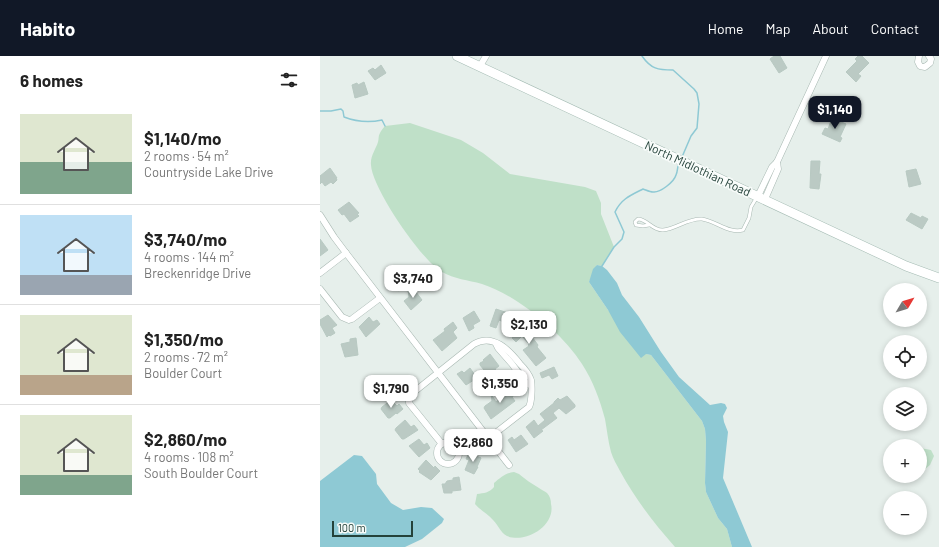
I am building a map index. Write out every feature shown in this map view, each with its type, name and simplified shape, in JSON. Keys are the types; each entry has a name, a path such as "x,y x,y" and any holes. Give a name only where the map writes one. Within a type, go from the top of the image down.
{"main road":[{"name":"North Midlothian Road","path":"457,56 906,266 939,278"}],"street":[{"path":"480,66 486,56"},
{"path":"762,198 772,166 777,162 826,56"},
{"path":"917,57 919,64 925,67 930,64 931,59 929,56"},
{"path":"320,215 334,237 380,298 509,465"},
{"path":"320,272 346,253"},
{"path":"320,289 342,317 349,320 380,298"},
{"path":"442,444 410,403 408,398 411,393 478,342 484,341 503,345 516,359 529,376 532,401 529,407 489,438"}],"lane":[{"path":"649,224 662,230 702,219 737,232 743,230 749,218 751,207 762,198"}],"green space":[{"path":"410,123 461,140 483,153 510,174 585,187 596,191 601,203 601,214 614,247 602,266 597,265 589,282 608,310 646,354 651,355 702,421 705,429 706,441 706,492 718,518 727,529 732,547 675,547 652,520 626,482 615,462 608,440 605,419 593,384 582,364 563,340 538,316 496,289 442,272 433,265 411,239 388,206 373,176 371,165 372,156 378,142 379,134 385,126"},
{"path":"927,449 931,450 934,456 930,465 927,467"},
{"path":"514,472 546,492 551,501 551,512 549,519 544,525 531,535 515,538 507,536 501,531 495,522 475,504 477,494 490,490 494,487 494,483 508,473"}],"water":[{"path":"597,265 602,266 607,270 617,283 622,295 639,317 679,377 710,405 721,403 725,404 727,408 723,416 728,432 723,478 752,547 732,547 727,529 718,518 706,492 706,441 705,429 702,421 651,355 646,354 641,358 620,332 608,310 589,282 593,269"},
{"path":"354,455 362,456 376,474 377,484 391,503 403,510 421,507 432,508 444,519 442,523 422,539 405,547 320,547 320,481"}],"building":[{"path":"774,56 780,56 787,68 779,73 770,59"},
{"path":"858,56 862,56 869,63 858,74 861,76 856,82 846,72 857,61 855,59"},
{"path":"381,65 386,73 375,80 368,71 373,68 375,70"},
{"path":"364,82 368,94 355,98 352,85 357,83 358,85"},
{"path":"832,118 846,124 840,137 842,138 840,142 822,134 825,128 828,129"},
{"path":"811,161 820,161 819,174 821,174 819,189 810,188"},
{"path":"330,168 337,180 333,184 331,182 325,186 322,182 320,184 320,176"},
{"path":"916,169 921,184 909,187 906,171"},
{"path":"349,202 359,213 357,214 359,216 350,222 344,214 342,215 338,210"},
{"path":"911,213 921,218 922,216 928,219 922,229 906,220"},
{"path":"320,239 328,250 320,256"},
{"path":"391,273 398,274 406,285 398,291 393,283 388,286 385,281 390,277"},
{"path":"413,288 422,300 411,310 404,301 409,297 408,290"},
{"path":"496,309 508,313 506,323 499,320 496,328 490,326"},
{"path":"474,311 480,321 473,325 474,328 469,331 463,318"},
{"path":"328,315 337,325 332,328 335,333 327,337 320,324 320,320"},
{"path":"369,317 373,322 377,320 380,324 366,337 359,327"},
{"path":"453,322 457,328 453,332 457,338 442,351 433,340 445,331 444,329"},
{"path":"519,323 527,331 526,332 531,338 532,337 538,345 537,347 546,358 536,366 523,350 529,346 529,344 522,336 516,342 512,338 517,333 513,329"},
{"path":"356,338 358,355 345,357 341,344 350,342 350,339"},
{"path":"490,354 499,366 495,369 502,380 509,375 512,379 499,389 480,365 480,363"},
{"path":"554,367 558,376 552,379 549,375 542,378 540,373"},
{"path":"470,368 477,378 466,385 457,374 462,371 464,373"},
{"path":"387,379 388,383 394,387 391,392 387,390 382,398 374,393 380,381"},
{"path":"515,387 518,392 512,397 515,401 491,419 484,408 492,401 491,394 496,402"},
{"path":"567,396 575,407 566,414 559,408 553,413 557,418 541,430 543,431 534,438 526,427 534,420 538,426 545,420 540,414 558,398 560,400"},
{"path":"391,400 397,406 399,404 403,409 397,414 396,413 388,418 381,409"},
{"path":"405,420 411,427 414,425 418,430 402,439 395,430"},
{"path":"521,435 528,444 516,452 508,440 512,437 514,440"},
{"path":"419,439 424,445 427,443 430,448 419,457 409,446"},
{"path":"469,453 481,458 474,474 465,470 469,460 466,459"},
{"path":"426,460 434,468 435,466 440,471 431,480 419,472 420,471 418,469"},
{"path":"459,477 461,490 452,491 452,493 444,493 442,484 453,480 453,478"}],"waterway":[{"path":"642,56 655,68 673,70 697,93 699,104 697,128 691,136 682,157"},
{"path":"320,111 341,109 344,117 363,122 382,120 385,126"},
{"path":"602,266 614,247 622,239 624,232 615,212 617,208 634,193 643,189 656,192 673,181 677,174 679,163"}]}
